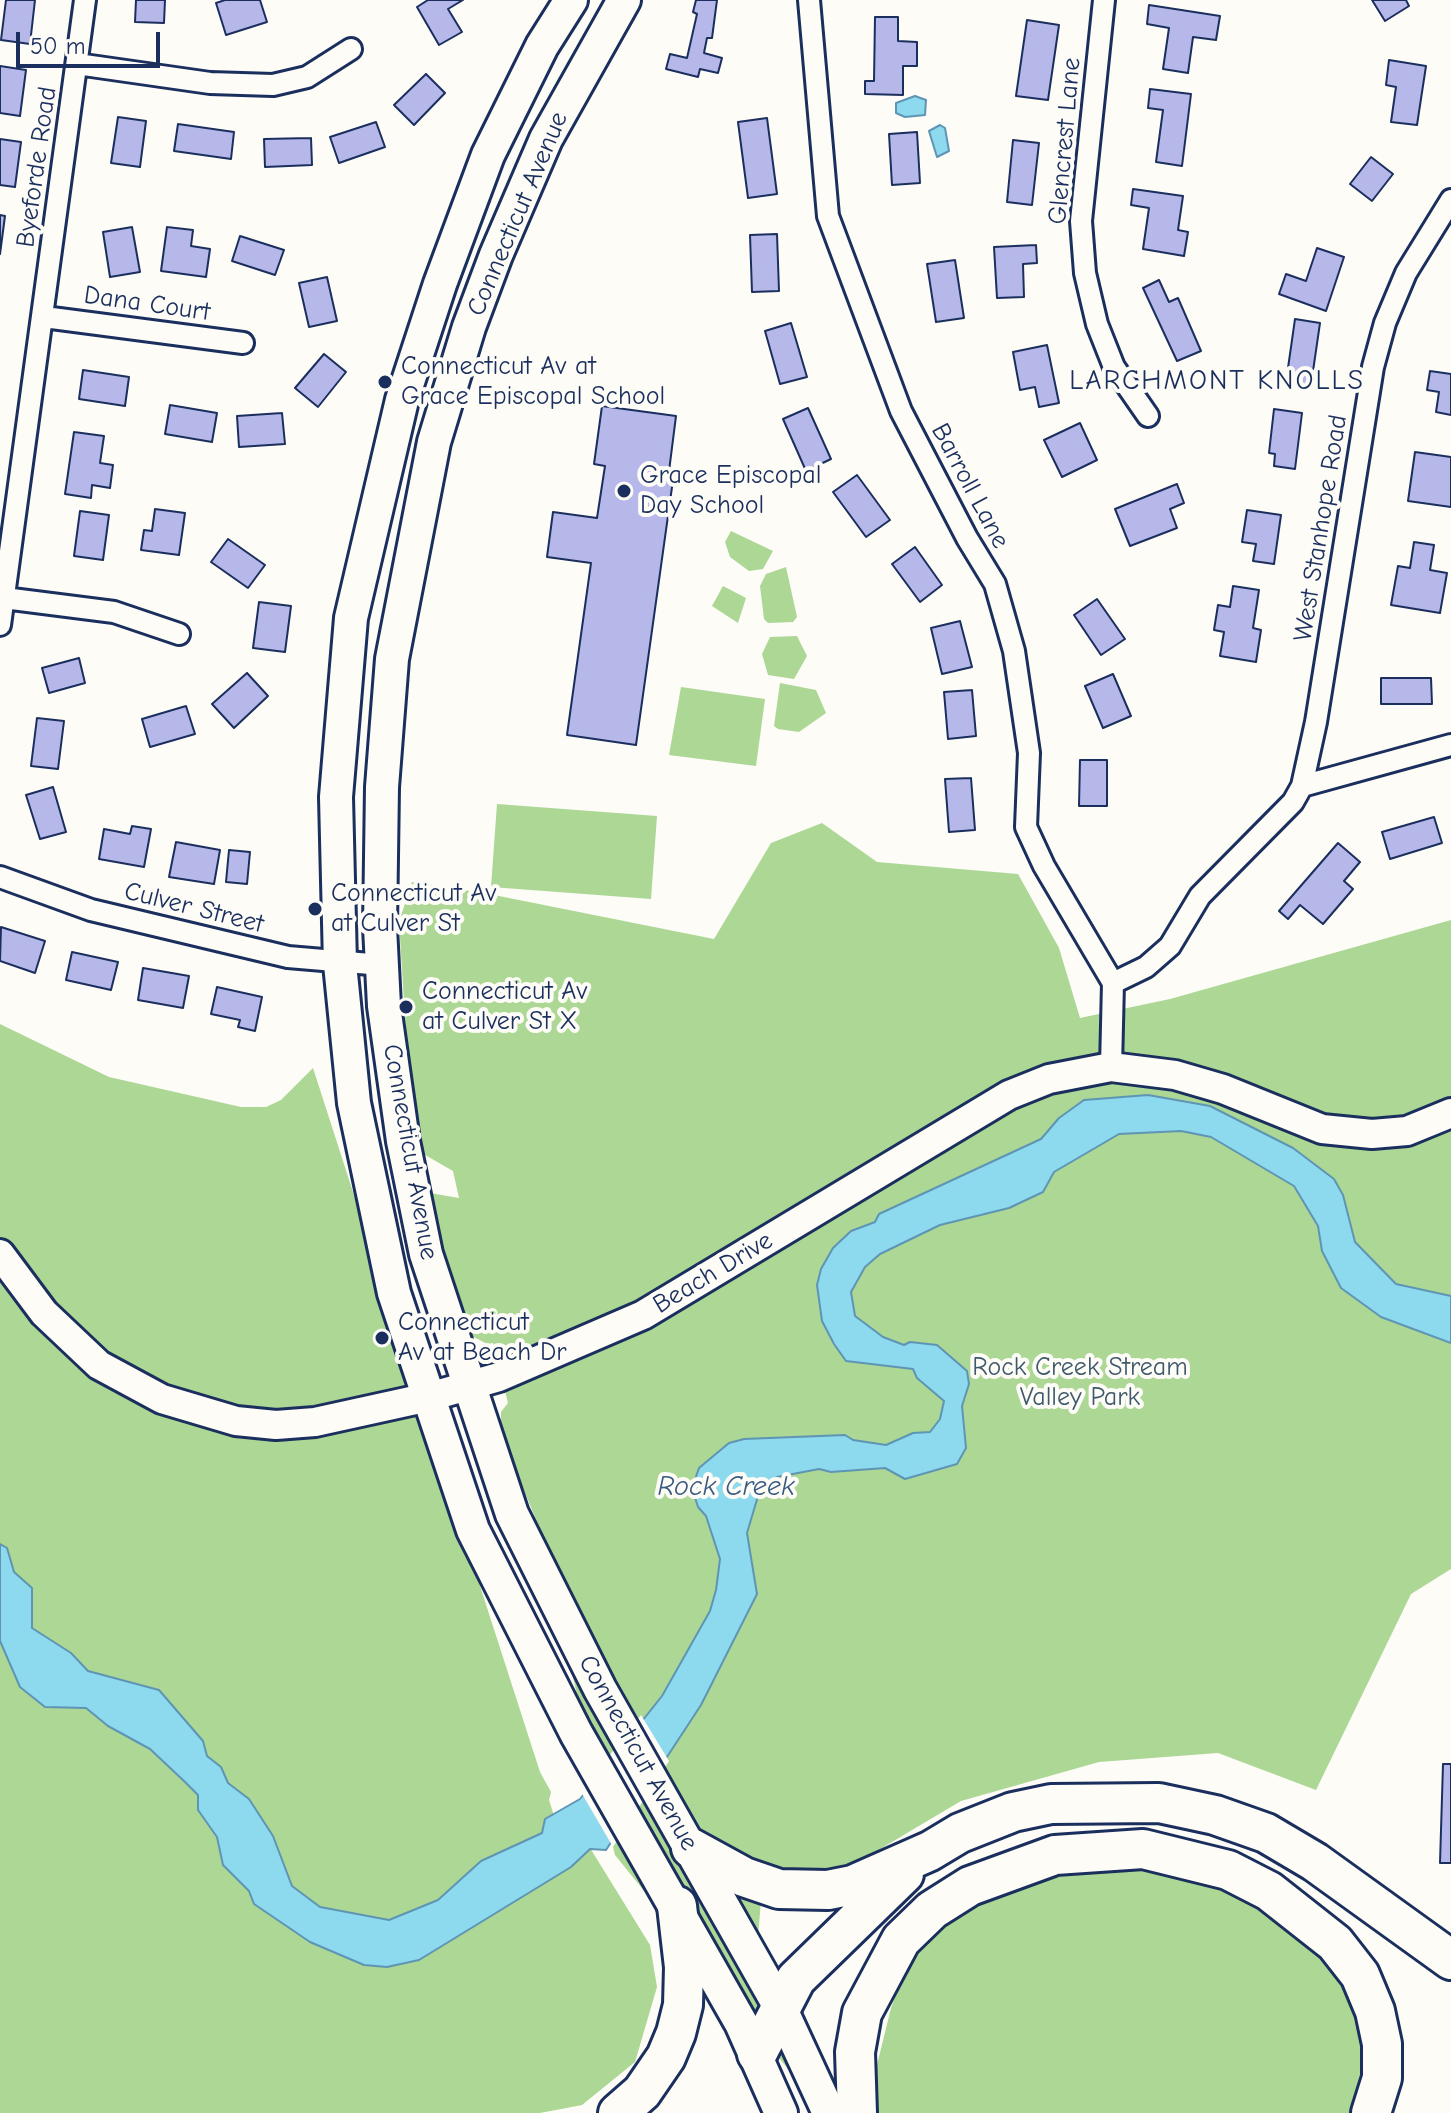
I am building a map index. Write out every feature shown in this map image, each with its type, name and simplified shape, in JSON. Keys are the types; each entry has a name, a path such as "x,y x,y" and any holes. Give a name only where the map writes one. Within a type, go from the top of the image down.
{"highway":[{"path":"684,1835 744,1877 779,1889 804,1892 853,1885 930,1851 960,1833 1013,1812 1051,1804 1159,1803 1215,1815 1266,1833 1315,1862 1451,1960"},
{"path":"857,2113 855,2052 862,2013 901,1940 932,1910 970,1886 1055,1855 1143,1849 1228,1870 1269,1891 1335,1943 1360,1975 1375,2011 1382,2044 1382,2078 1371,2113"},
{"path":"757,2054 780,2007 805,1970 930,1851"},
{"path":"618,2113 642,2092 666,2057 676,2033 683,2005 684,1967 677,1906"}],"main road":[{"name":"Connecticut Avenue","path":"571,0 542,46 488,155 440,284 400,410 351,618 336,797 340,964 354,1103 394,1293 473,1530 576,1733 677,1906 757,2054 781,2113"},
{"name":"Connecticut Avenue","path":"624,0 546,139 469,327 440,422 392,659 382,787 382,965 403,1141 426,1254 512,1514 600,1689 780,2007 829,2113"},
{"path":"400,410 440,422"}],"street":[{"name":"Byeforde Road","path":"0,625 85,0"},
{"name":"Barroll Lane","path":"809,0 828,216 901,411 967,538 995,584 1014,651 1029,753 1026,827 1044,866 1113,983"},
{"name":"Glencrest Lane","path":"1104,0 1081,221 1085,273 1097,324 1114,367 1148,416"},
{"path":"77,64 210,83 273,85 307,77 351,49"},
{"name":"West Stanhope Road","path":"1302,786 1316,722 1373,367 1385,323 1406,273 1451,200"},
{"name":"Dana Court","path":"44,317 243,343"},
{"path":"4,598 114,612 179,634"},
{"path":"1111,1067 1113,983 1146,967 1170,946 1200,896 1293,802 1302,786 1451,745"},
{"name":"Culver Street","path":"0,877 91,910 288,957 340,964 382,965"},
{"name":"Beach Drive","path":"0,1254 44,1313 99,1365 162,1399 236,1421 276,1425 315,1422 429,1397 499,1377 672,1301 849,1189 1009,1095 1049,1079 1111,1067 1175,1075 1211,1085 1322,1129 1372,1134 1407,1131 1451,1113"}],"green space":[{"path":"731,531 773,551 763,569 749,571 730,557 725,542"},
{"path":"786,567 797,617 793,622 768,623 764,619 760,586 766,574"},
{"path":"723,586 746,598 738,623 712,606"},
{"path":"797,636 807,656 794,679 768,675 762,654 770,637"},
{"path":"780,683 816,690 826,713 799,732 778,729 774,726"},
{"path":"681,687 765,699 756,766 669,755"},
{"path":"497,804 657,816 651,899 491,887"},
{"name":"Rock Creek Stream Valley Park","path":"822,823 877,862 1018,874 1059,948 1080,1018 1170,999 1451,920 1451,1569 1411,1594 1316,1790 1218,1753 1099,1762 961,1801 843,1871 761,1899 758,1939 775,2038 792,2074 615,1855 535,1517 501,1435 501,1412 508,1403 493,1343 487,1344 472,1336 459,1315 430,1193 459,1198 453,1171 420,1152 406,1032 399,922 412,882 489,894 714,939 771,843"},
{"path":"0,1024 109,1077 241,1107 266,1107 281,1100 313,1068 540,1772 551,1792 549,1800 570,1866 590,1848 650,1945 657,1987 635,2062 582,2105 540,2113 0,2113"},
{"path":"1134,1855 1276,1903 1363,2003 1373,2067 1359,2113 875,2113 876,2069 891,2008 910,1957 949,1918 998,1885"}],"water":[{"path":"915,96 926,100 925,115 905,117 896,113 896,103"},
{"path":"940,125 945,128 949,151 937,157 929,131"},
{"name":"Rock Creek","path":"1148,1095 1210,1106 1293,1148 1334,1179 1343,1195 1355,1242 1396,1284 1451,1296 1451,1343 1381,1317 1341,1288 1322,1251 1318,1226 1294,1186 1211,1137 1181,1131 1119,1134 1054,1172 1043,1192 1009,1208 940,1225 880,1254 865,1267 851,1292 855,1316 883,1337 904,1345 910,1342 937,1345 967,1371 969,1384 962,1406 966,1448 957,1464 905,1479 885,1468 831,1472 819,1469 777,1477 761,1486 747,1533 757,1594 701,1705 606,1850 590,1849 571,1867 419,1960 387,1967 364,1965 310,1942 254,1904 249,1891 223,1865 217,1837 198,1810 198,1795 150,1749 108,1726 86,1708 45,1707 20,1687 0,1641 0,1544 7,1548 14,1572 32,1588 32,1628 71,1653 88,1671 159,1690 203,1741 207,1756 221,1767 228,1783 249,1799 273,1836 292,1886 320,1907 389,1920 438,1900 481,1861 542,1833 545,1819 580,1799 662,1696 710,1611 716,1590 720,1559 706,1516 698,1507 692,1488 699,1468 729,1443 744,1439 845,1435 853,1440 886,1445 913,1433 930,1432 940,1419 944,1401 917,1378 913,1369 846,1361 834,1344 822,1321 817,1285 821,1269 833,1248 851,1231 875,1222 879,1214 1041,1139 1059,1118 1084,1100"}],"pier":[{"path":"641,1715 669,1761 613,1847 581,1792"}],"building":[{"path":"6,0 35,0 30,44 1,40"},
{"path":"136,0 165,0 164,23 135,22"},
{"path":"260,0 267,22 226,35 216,3"},
{"path":"428,0 463,0 448,9 462,32 439,45 417,7"},
{"path":"696,0 717,0 712,38 707,38 704,53 722,58 718,73 700,69 698,77 666,69 670,54 687,58 697,14 693,12"},
{"path":"1372,0 1406,0 1409,6 1385,21"},
{"path":"1149,5 1220,16 1216,40 1193,37 1188,73 1163,69 1169,28 1147,24"},
{"path":"875,17 898,17 898,41 917,42 917,66 903,66 903,95 865,94 865,81 874,81"},
{"path":"1027,20 1059,25 1048,100 1016,96"},
{"path":"1389,60 1426,66 1417,125 1391,122 1396,87 1386,85"},
{"path":"0,66 26,70 20,116 0,113"},
{"path":"426,74 445,93 414,125 394,105"},
{"path":"1150,89 1191,94 1182,166 1156,162 1163,110 1148,108"},
{"path":"118,117 146,121 140,167 111,163"},
{"path":"767,118 777,194 748,198 738,122"},
{"path":"376,122 385,147 339,163 330,137"},
{"path":"178,124 234,132 231,159 174,151"},
{"path":"917,132 920,183 892,185 889,134"},
{"path":"311,138 312,165 265,167 264,139"},
{"path":"0,139 21,142 15,187 0,185"},
{"path":"1013,140 1039,143 1032,205 1007,202"},
{"path":"1371,157 1393,174 1372,201 1350,184"},
{"path":"1133,189 1183,196 1178,230 1188,232 1184,256 1143,249 1149,208 1131,205"},
{"path":"0,215 5,216 0,254"},
{"path":"132,227 140,272 110,277 103,232"},
{"path":"167,227 193,230 191,246 210,249 206,277 161,271"},
{"path":"777,234 779,291 752,292 750,235"},
{"path":"240,236 284,250 275,275 232,261"},
{"path":"1036,245 1037,263 1023,264 1024,297 997,298 994,247"},
{"path":"1317,248 1344,257 1326,311 1279,294 1286,274 1306,281"},
{"path":"955,260 964,318 936,322 927,264"},
{"path":"327,277 337,321 309,327 299,283"},
{"path":"1159,280 1169,302 1178,298 1201,351 1177,361 1143,288"},
{"path":"1295,319 1320,323 1311,385 1286,382"},
{"path":"791,323 807,377 780,384 765,331"},
{"path":"1047,345 1059,403 1039,407 1035,387 1020,390 1013,352"},
{"path":"324,354 346,372 318,407 295,388"},
{"path":"83,370 129,377 125,406 79,399"},
{"path":"1430,371 1451,374 1451,415 1436,412 1439,392 1427,390"},
{"path":"170,405 217,413 212,442 165,434"},
{"name":"Grace Episcopal Day School","path":"602,406 676,416 668,479 673,480 636,745 567,735 591,563 547,557 553,512 597,518 605,466 594,464"},
{"path":"808,408 831,459 806,471 783,419"},
{"path":"1274,409 1302,413 1295,469 1274,466 1275,454 1269,453"},
{"path":"282,413 285,444 239,447 237,416"},
{"path":"1080,423 1097,460 1062,477 1044,440"},
{"path":"74,432 104,436 100,463 113,465 110,488 92,485 91,498 65,494"},
{"path":"1415,452 1451,457 1451,507 1408,501"},
{"path":"857,475 890,520 866,537 833,492"},
{"path":"1177,484 1184,503 1170,509 1177,528 1130,546 1115,509"},
{"path":"155,509 185,513 179,555 141,550 144,530 152,531"},
{"path":"1247,510 1281,515 1274,564 1253,561 1256,544 1242,542"},
{"path":"80,511 109,515 103,560 74,556"},
{"path":"228,539 265,565 248,588 211,562"},
{"path":"1414,542 1434,545 1430,570 1447,573 1440,613 1391,605 1398,566 1410,568"},
{"path":"915,547 942,585 920,602 892,564"},
{"path":"1233,586 1259,590 1253,628 1261,630 1256,662 1220,656 1224,632 1214,630 1218,605 1230,607"},
{"path":"1097,599 1125,639 1101,655 1074,615"},
{"path":"259,602 291,606 285,652 253,648"},
{"path":"960,621 972,667 942,674 931,628"},
{"path":"79,658 85,683 49,693 42,668"},
{"path":"247,673 268,696 234,728 212,704"},
{"path":"1113,674 1131,716 1103,728 1085,686"},
{"path":"1381,678 1431,678 1432,704 1381,704"},
{"path":"972,690 976,736 948,739 944,692"},
{"path":"186,706 195,734 150,747 142,719"},
{"path":"37,718 64,721 58,769 31,766"},
{"path":"1080,760 1107,760 1107,806 1079,806"},
{"path":"971,778 975,830 949,832 945,779"},
{"path":"53,787 66,832 40,839 26,795"},
{"path":"1434,817 1442,843 1390,859 1382,832"},
{"path":"132,826 151,829 144,867 99,859 104,829 130,834"},
{"path":"176,842 220,850 214,884 169,877"},
{"path":"1338,843 1360,862 1344,881 1353,889 1323,924 1300,905 1288,919 1279,911"},
{"path":"229,850 250,852 247,884 226,882"},
{"path":"1,927 45,941 35,973 0,961"},
{"path":"72,952 118,962 111,990 66,980"},
{"path":"143,968 189,976 183,1008 138,1000"},
{"path":"217,987 262,997 255,1031 238,1027 240,1020 211,1014"},
{"path":"1443,1764 1451,1764 1451,1863 1440,1863"}],"place":[{"name":"Connecticut Av at Grace Episcopal School","path":"385,382"},
{"name":"Grace Episcopal Day School","path":"624,491"},
{"name":"Connecticut Av at Culver St","path":"315,909"},
{"name":"Connecticut Av at Culver St X","path":"406,1007"},
{"name":"Connecticut Av at Beach Dr","path":"382,1338"}],"district":[{"name":"LARCHMONT KNOLLS","path":"1217,381"}]}
